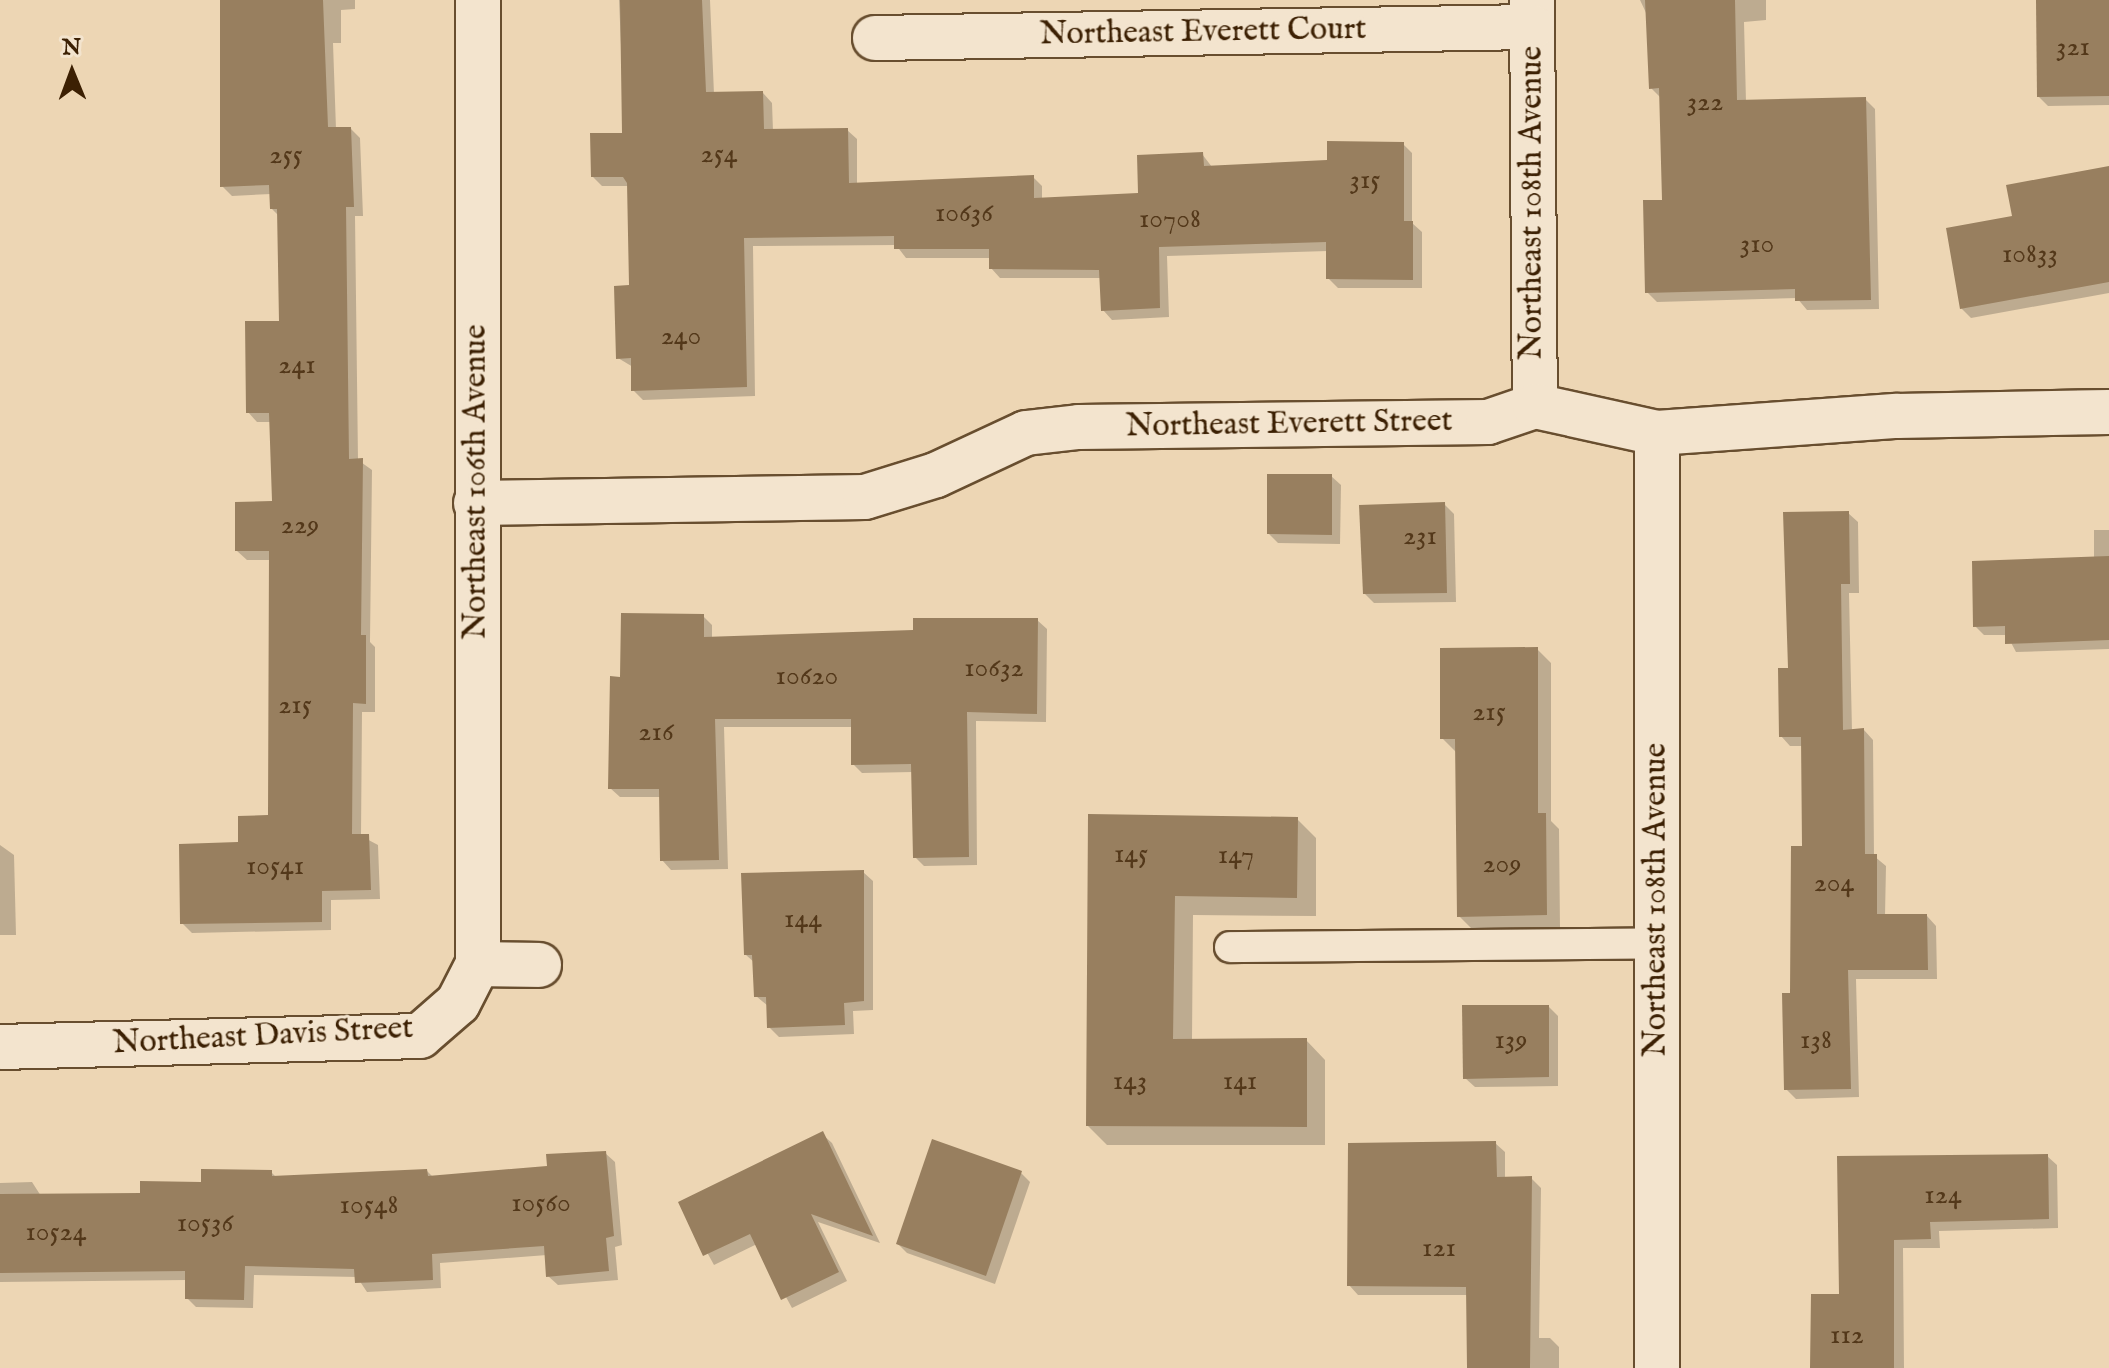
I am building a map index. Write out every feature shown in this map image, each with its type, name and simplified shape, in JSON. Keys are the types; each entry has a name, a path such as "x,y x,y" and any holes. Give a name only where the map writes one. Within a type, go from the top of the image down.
{"street":[{"name":"Northeast 106th Avenue","path":"478,0 478,964"},
{"name":"Northeast Everett Court","path":"875,38 1532,14"},
{"name":"Northeast 108th Avenue","path":"1532,14 1535,406"},
{"name":"Northeast Everett Street","path":"476,503 865,497 936,475 1026,433 1079,427 1488,422 1535,406"},
{"path":"1535,406 1657,433 1897,416 2109,412"},
{"name":"Northeast 108th Avenue","path":"1657,433 1657,1368"},
{"path":"478,964 539,965"},
{"name":"Northeast Davis Street","path":"0,1047 420,1036 458,1003 478,964"}],"lane":[{"path":"1230,947 1658,943"}],"building":[{"path":"220,0 323,0 328,127 351,127 354,207 346,207 349,459 363,458 361,635 366,635 366,704 353,703 352,834 369,834 371,890 322,891 322,922 180,924 179,844 238,842 238,816 268,815 269,551 235,551 235,502 272,501 269,413 246,413 245,321 279,321 277,209 270,209 269,185 220,187"},
{"path":"620,0 702,0 706,92 763,91 764,129 848,128 849,183 1034,175 1034,198 1138,193 1137,155 1203,152 1204,166 1327,160 1327,141 1404,142 1404,221 1413,221 1413,280 1326,279 1326,242 1159,247 1160,308 1101,311 1099,270 989,269 989,249 894,249 894,236 744,238 747,387 631,391 631,358 616,359 614,286 629,285 627,183 623,177 591,177 590,133 622,133"},
{"path":"1645,0 1735,0 1737,100 1866,97 1871,300 1795,301 1795,289 1645,293 1643,200 1662,200 1659,88 1649,89"},
{"path":"2036,0 2109,0 2109,96 2037,97"},
{"path":"2109,166 2109,282 1960,309 1946,228 2012,216 2006,185"},
{"path":"1267,474 1332,474 1332,535 1267,534"},
{"path":"1445,502 1447,593 1363,594 1359,505"},
{"path":"1849,511 1850,584 1841,584 1843,730 1864,728 1865,854 1877,854 1877,914 1927,914 1928,970 1848,970 1851,1089 1784,1090 1782,993 1790,993 1791,846 1802,846 1801,737 1779,737 1778,668 1788,668 1783,512"},
{"path":"2109,556 2109,640 2005,644 2005,626 1973,627 1972,561"},
{"path":"621,613 704,614 704,637 913,630 913,618 1038,618 1037,714 967,712 969,857 913,858 911,764 851,765 851,719 715,719 719,860 660,861 659,789 608,789 610,676 620,677"},
{"path":"1538,647 1538,813 1546,813 1547,915 1457,917 1455,739 1440,739 1440,648"},
{"path":"1088,814 1298,817 1297,898 1175,896 1173,1039 1307,1038 1307,1127 1086,1126"},
{"path":"864,870 864,1001 844,1003 845,1025 767,1028 766,997 754,997 752,955 744,955 741,873"},
{"path":"1462,1005 1549,1005 1549,1077 1463,1079"},
{"path":"823,1131 873,1236 811,1214 839,1272 781,1300 750,1234 703,1256 678,1202"},
{"path":"932,1139 1022,1171 986,1276 896,1244"},
{"path":"1496,1141 1497,1177 1532,1176 1530,1368 1467,1368 1466,1287 1347,1286 1348,1143"},
{"path":"606,1151 614,1236 606,1238 609,1271 546,1277 544,1246 432,1254 433,1280 355,1283 354,1269 245,1266 244,1300 185,1299 185,1271 0,1273 0,1194 140,1193 140,1181 201,1182 201,1169 272,1170 272,1176 427,1169 428,1176 547,1166 546,1154"},
{"path":"2048,1154 2049,1219 1930,1222 1931,1239 1894,1240 1894,1368 1810,1368 1811,1294 1839,1294 1837,1156"}]}
